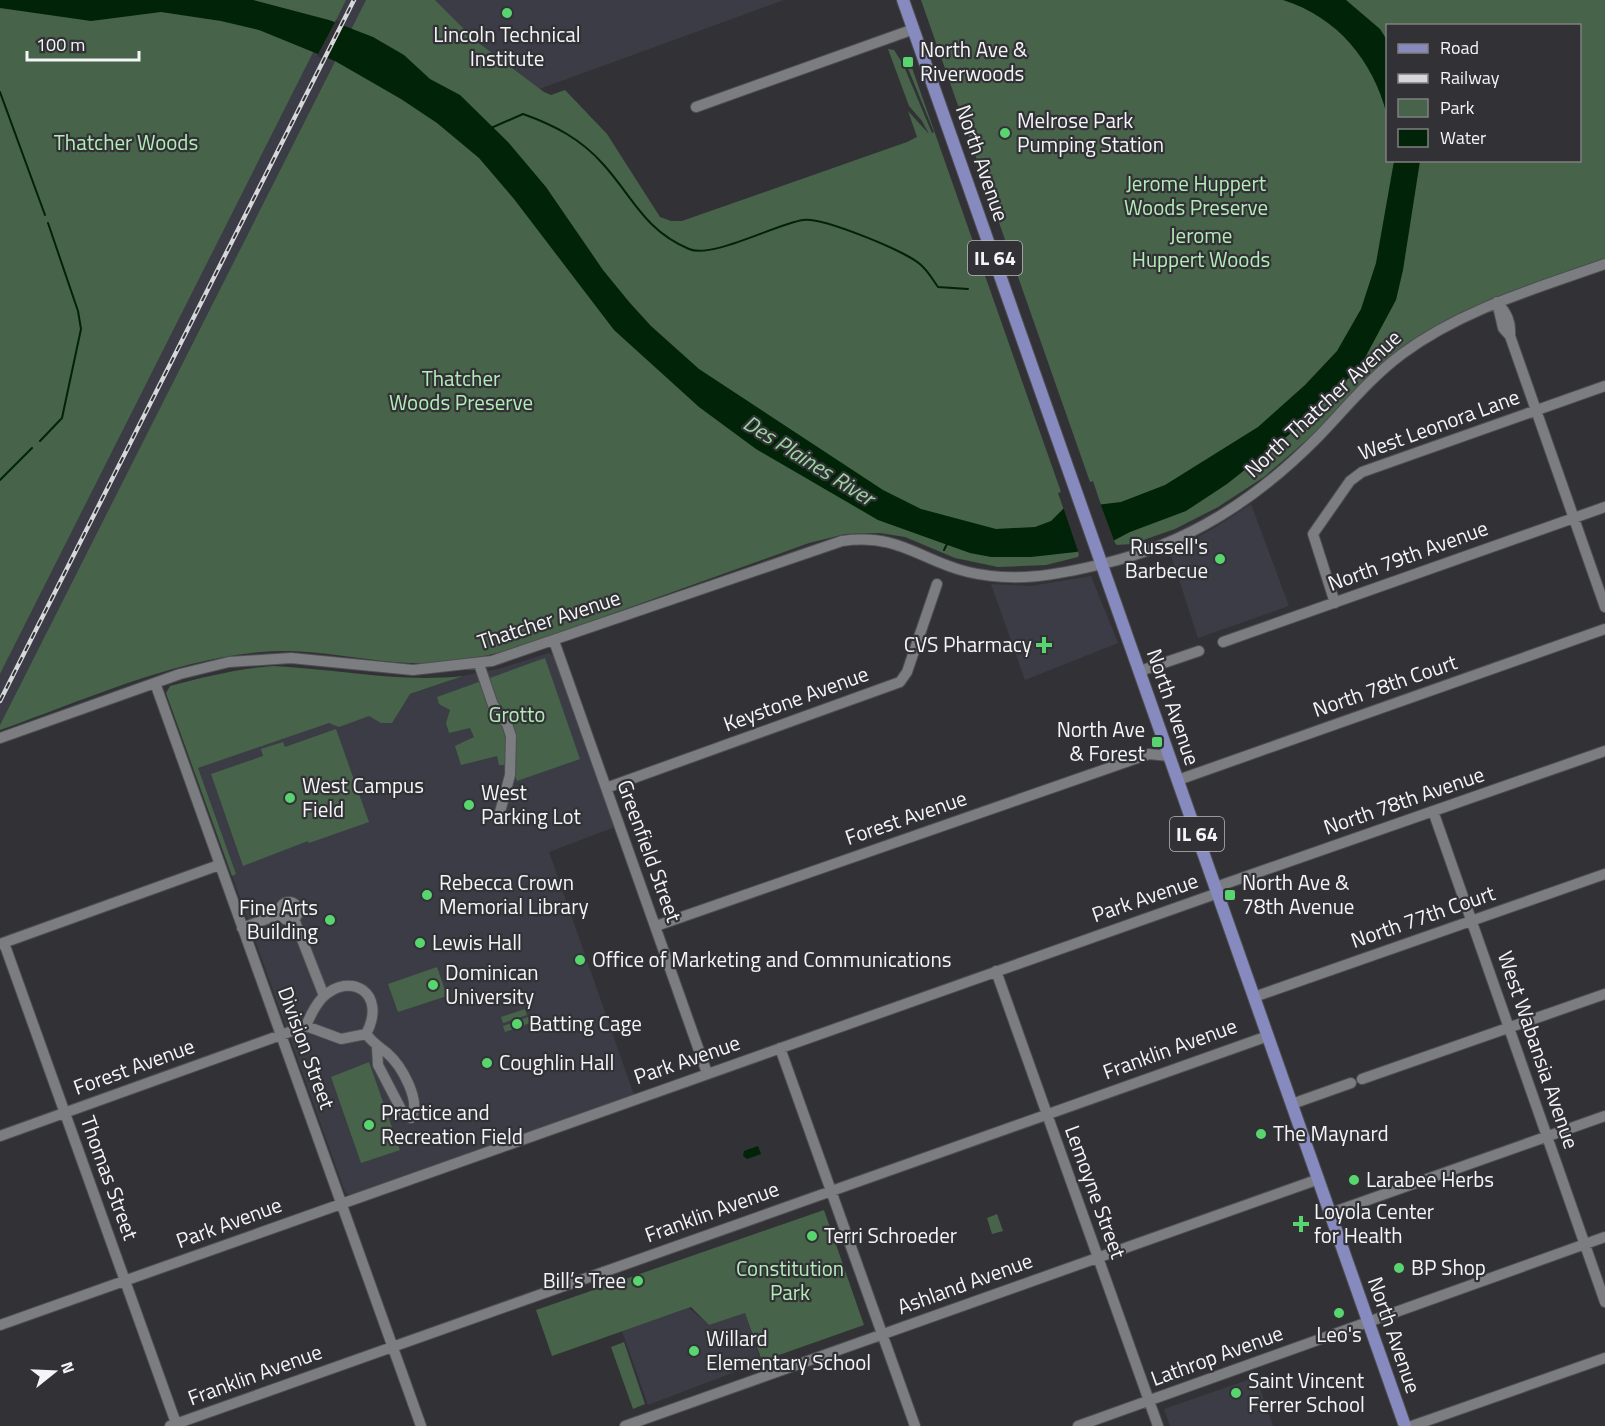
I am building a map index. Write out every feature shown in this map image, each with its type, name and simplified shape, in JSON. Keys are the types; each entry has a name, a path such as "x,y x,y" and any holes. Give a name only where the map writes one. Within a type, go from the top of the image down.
{"main road":[{"name":"North Avenue","path":"903,0 1405,1426"}],"street":[{"path":"696,107 914,29"},
{"name":"North Thatcher Avenue","path":"1103,564 1163,546 1197,530 1243,503 1291,463 1401,355 1463,316 1605,264"},
{"path":"1497,302 1503,328 1510,336 1605,607"},
{"path":"1536,410 1605,386"},
{"name":"West Leonora Lane","path":"1335,603 1314,545 1313,534 1350,481 1362,472 1536,410"},
{"name":"North 79th Avenue","path":"1223,642 1605,507"},
{"name":"Thatcher Avenue","path":"0,738 195,669 249,659 314,659 413,670 479,664 554,641 822,547 856,539 902,545 953,567 992,576 1045,576 1103,564"},
{"name":"Keystone Avenue","path":"606,788 900,682 907,672 938,584"},
{"name":"North 78th Court","path":"1178,780 1605,629"},
{"name":"Greenfield Street","path":"554,641 707,1074"},
{"path":"1140,671 1199,651"},
{"path":"479,664 493,705 507,724 511,736 510,775 500,812"},
{"name":"Division Street","path":"155,683 421,1426"},
{"name":"North 78th Avenue","path":"1217,890 1605,752"},
{"name":"Forest Avenue","path":"656,926 1149,754 1169,756"},
{"name":"West Wabansia Avenue","path":"1433,812 1605,1302"},
{"path":"2,943 219,865"},
{"name":"North 77th Court","path":"1254,997 1605,874"},
{"name":"Park Avenue","path":"0,1325 996,971 1217,890"},
{"path":"280,914 283,904 292,903 298,912 294,919"},
{"path":"242,928 280,914"},
{"path":"280,914 286,920 294,919"},
{"path":"294,919 324,996"},
{"name":"Thomas Street","path":"2,943 125,1281 174,1425"},
{"name":"Lemoyne Street","path":"996,971 1158,1426"},
{"path":"353,986 365,991 374,1011 374,1019 366,1034 340,1039 306,1026 324,996 342,987 353,986"},
{"path":"1362,1079 1605,994"},
{"name":"Forest Avenue","path":"0,1136 306,1026"},
{"path":"366,1034 377,1048 387,1053 401,1071 413,1096 414,1114 411,1118 403,1113 378,1065 377,1048"},
{"name":"Franklin Avenue","path":"174,1425 1268,1035"},
{"path":"780,1048 915,1426"},
{"path":"1292,1104 1351,1083"},
{"path":"1331,1213 1605,1116"},
{"name":"Ashland Avenue","path":"625,1426 1319,1179"},
{"name":"Lathrop Avenue","path":"1078,1426 1605,1237"},
{"path":"1412,1426 1605,1358"}],"shaded area":[{"path":"340,0 366,0 352,29 329,20"},
{"path":"435,0 784,0 539,89 476,41"},
{"path":"314,51 335,61 0,725 0,674"},
{"path":"1251,504 1289,606 1198,638 1170,552 1216,527"},
{"path":"1091,576 1118,643 1025,680 991,584 1031,586"},
{"name":"Dominican University","path":"549,653 554,656 615,827 549,852 634,1095 349,1195 345,1192 194,769 463,676 502,668"},
{"name":"Willard Elementary School","path":"689,1308 709,1325 745,1313 761,1362 648,1405 622,1331"},
{"name":"Saint Vincent Ferrer School","path":"1256,1377 1273,1426 1170,1426 1164,1409"}],"green space":[{"name":"Thatcher Woods","path":"0,0 346,0 335,22 329,21 0,674"},
{"name":"Thatcher Woods Preserve","path":"366,0 435,0 476,41 544,92 551,95 565,90 607,134 660,217 671,221 682,221 907,142 917,137 908,111 929,134 922,121 909,106 888,49 894,50 903,64 932,133 934,132 907,66 911,65 1061,492 1058,493 1079,554 1078,557 1046,565 998,567 955,558 905,537 880,533 845,534 809,543 511,650 468,659 423,663 294,651 227,656 161,672 0,730 0,725"},
{"name":"Jerome Huppert Woods","path":"921,0 1605,0 1605,258 1525,286 1444,322 1264,477 1218,507 1175,529 1132,544 1117,545 1113,541 1093,481 1090,482"},
{"name":"Grotto","path":"545,658 580,759 517,781 511,765 499,765 497,756 461,765 455,746 474,737 470,728 449,733 446,723 450,710 439,704 437,697"},
{"path":"273,666 392,677 463,676 410,694 392,723 381,723 369,716 339,727 329,723 198,768 236,874 232,876 166,693 170,686 234,671"},
{"name":"West Campus Field","path":"336,729 369,822 309,843 308,841 243,866 211,774 263,756 261,749 283,742 285,747"},
{"path":"437,967 447,996 398,1012 388,984"},
{"name":"Batting Cage","path":"525,1009 527,1015 503,1023 501,1017"},
{"name":"Batting Cage","path":"528,1017 530,1023 505,1032 503,1026"},
{"name":"Practice and Recreation Field","path":"369,1062 400,1150 361,1163 331,1077"},
{"name":"Constitution Park","path":"824,1210 864,1325 762,1361 745,1313 709,1325 691,1307 552,1356 536,1310"},
{"path":"997,1214 1003,1231 992,1234 987,1218"},
{"path":"624,1342 645,1404 633,1409 611,1347"}],"water":[{"name":"Des Plaines River","path":"0,0 253,0 329,20 373,37 404,55 430,79 460,95 508,142 546,187 603,270 630,303 651,326 699,369 883,490 921,509 996,529 1035,527 1051,521 1063,509 1121,502 1165,485 1258,427 1305,385 1337,351 1361,309 1376,263 1394,162 1420,162 1396,300 1360,367 1300,426 1227,484 1186,511 1130,532 1113,541 1076,552 1031,557 991,557 970,553 878,520 756,449 699,407 614,330 514,199 479,158 437,123 401,99 335,61 259,30 221,21 161,12 91,21 0,8"},
{"path":"1283,0 1346,0 1380,29 1386,38 1386,112 1372,76 1350,43 1320,17"},
{"path":"758,1146 761,1154 747,1159 743,1156 744,1151"}],"pier":[{"path":"336,20 345,23 326,60 317,56"},
{"path":"1099,500 1115,543 1079,554 1063,507"}],"waterway":[{"path":"0,92 45,215"},
{"path":"491,128 523,114 566,134 595,155 650,222 661,232 689,249 699,251 713,249 791,223 813,220 864,236 899,252 921,265 938,287 968,289"},
{"path":"40,441 62,418 81,329 78,311 48,223"},
{"path":"1359,366 1369,373"},
{"path":"0,480 32,448"},
{"path":"944,550 948,542"}],"railway":[{"path":"0,701 354,0"}],"place":[{"name":"Lincoln Technical Institute","path":"507,13"},
{"name":"North Ave & Riverwoods","path":"908,62"},
{"name":"Melrose Park Pumping Station","path":"1005,133"},
{"name":"Russell's Barbecue","path":"1220,559"},
{"name":"CVS Pharmacy","path":"1044,645"},
{"name":"North Ave & Forest","path":"1157,742"},
{"name":"West Campus Field","path":"290,798"},
{"name":"West Parking Lot","path":"469,805"},
{"name":"Rebecca Crown Memorial Library","path":"427,895"},
{"name":"North Ave & 78th Avenue","path":"1230,895"},
{"name":"Fine Arts Building","path":"330,920"},
{"name":"Lewis Hall","path":"420,943"},
{"name":"Office of Marketing and Communications","path":"580,960"},
{"name":"Dominican University","path":"433,985"},
{"name":"Batting Cage","path":"517,1024"},
{"name":"Coughlin Hall","path":"487,1063"},
{"name":"Practice and Recreation Field","path":"369,1125"},
{"name":"The Maynard","path":"1261,1134"},
{"name":"Larabee Herbs","path":"1354,1180"},
{"name":"Loyola Center for Health","path":"1301,1224"},
{"name":"Terri Schroeder","path":"812,1236"},
{"name":"BP Shop","path":"1399,1268"},
{"name":"Bill’s Tree","path":"638,1281"},
{"name":"Leo's","path":"1339,1313"},
{"name":"Willard Elementary School","path":"694,1351"},
{"name":"Saint Vincent Ferrer School","path":"1236,1393"}],"park label":[{"name":"Jerome Huppert Woods Preserve","path":"1196,196"}]}
